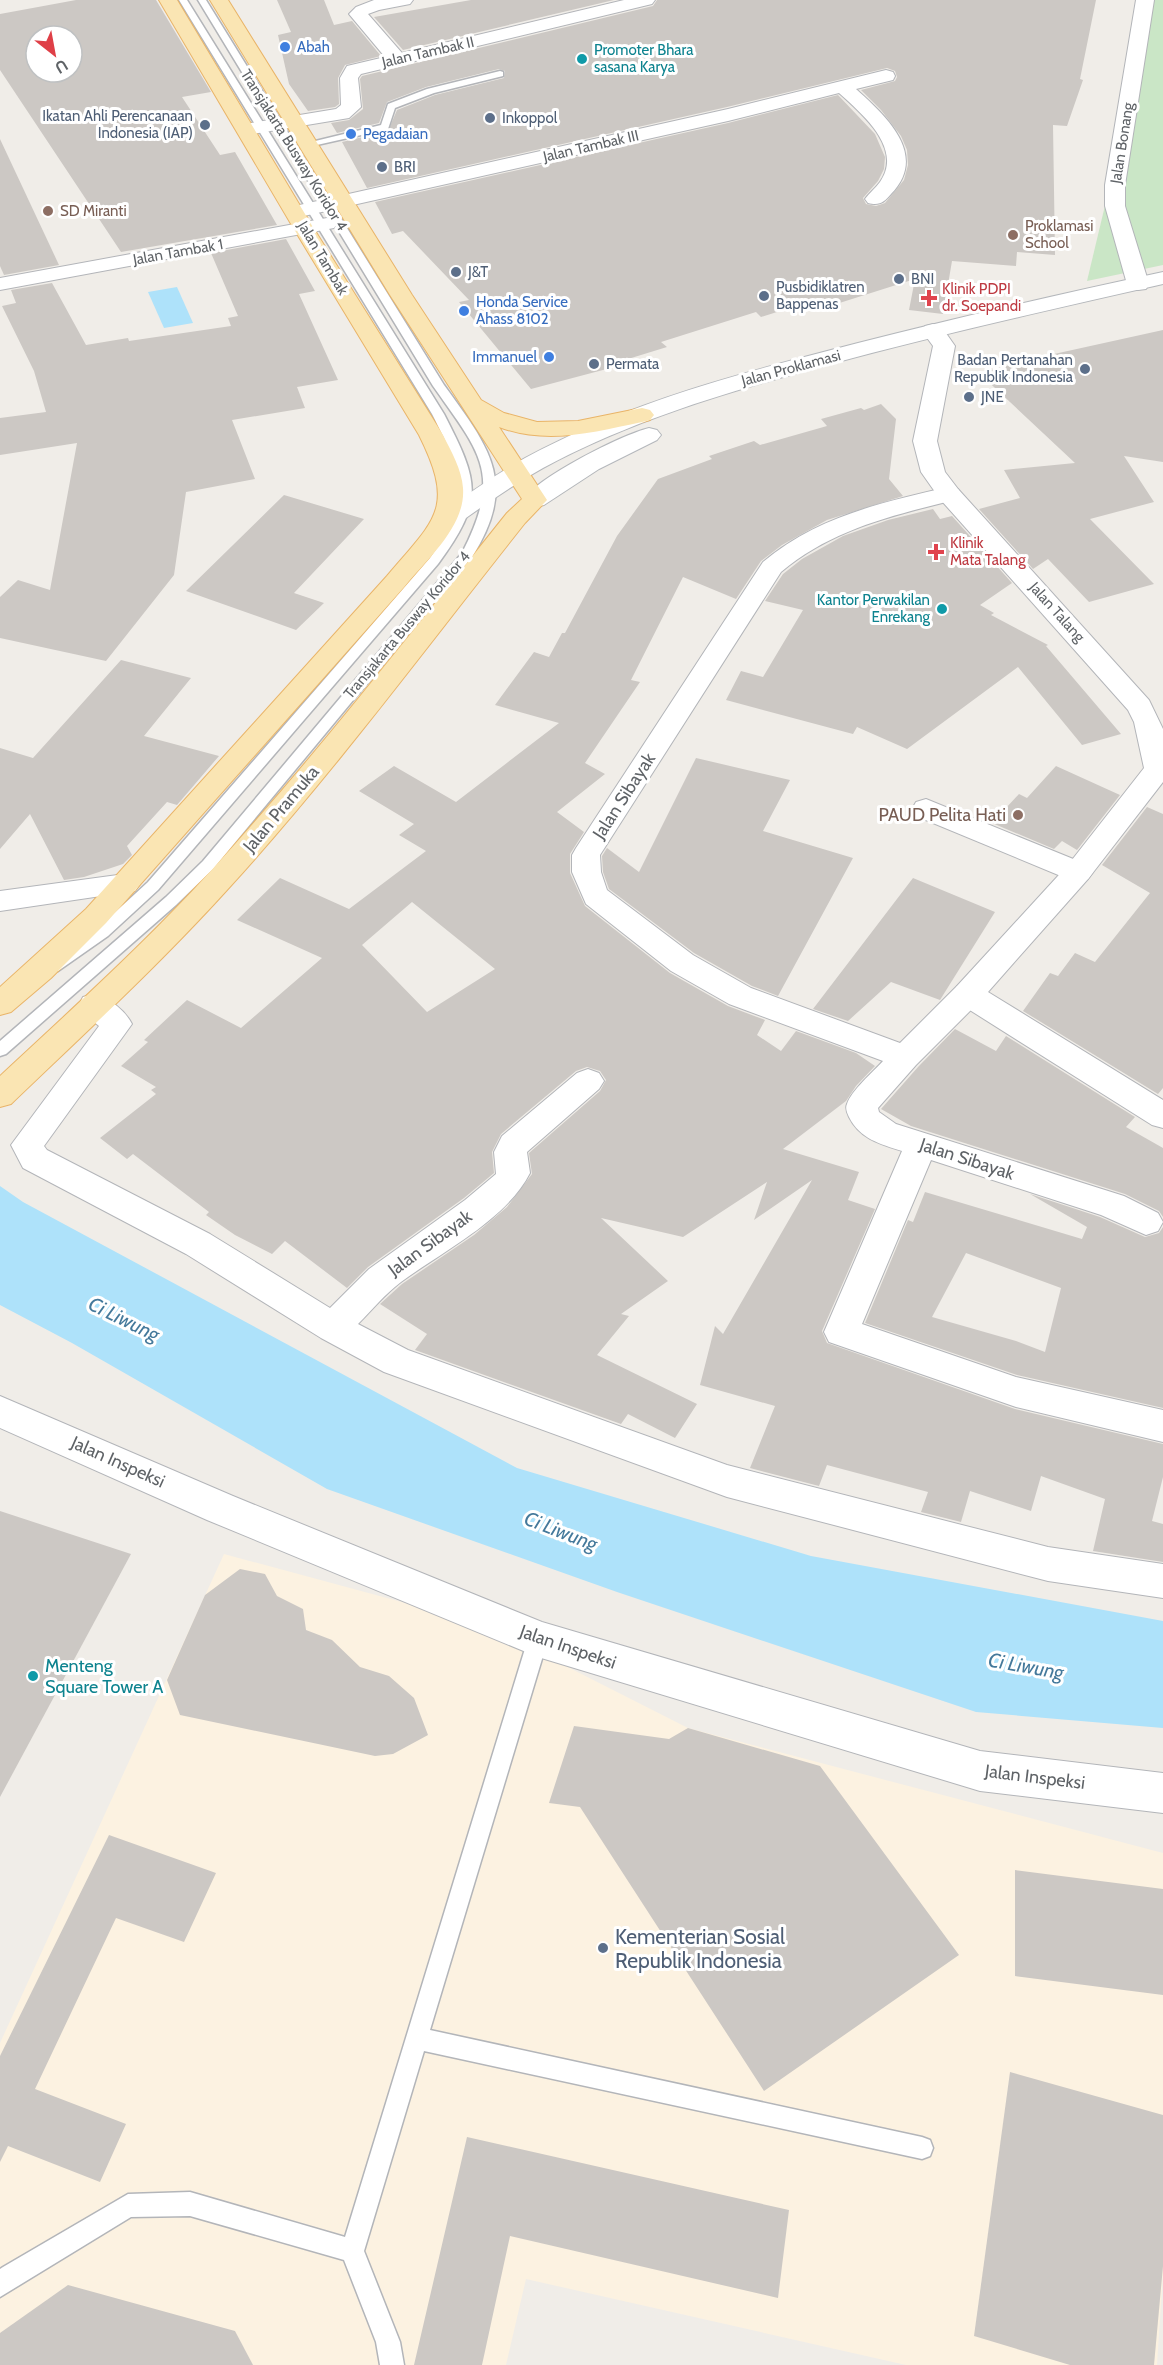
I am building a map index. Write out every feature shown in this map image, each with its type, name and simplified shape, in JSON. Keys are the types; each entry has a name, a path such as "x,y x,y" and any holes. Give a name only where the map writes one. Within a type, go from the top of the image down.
{"main road":[{"name":"Jalan Tambak","path":"168,0 270,125 325,215 441,455 451,486 450,509 443,523"},
{"name":"Jalan Tambak","path":"219,0 270,125 308,144 325,215 470,401 535,500"},
{"path":"470,401 503,423 540,430 584,427 642,415"},
{"name":"Jalan Pramuka","path":"0,1095 176,928 248,849 404,661 510,525 535,500"},
{"path":"1,1003 40,970 96,916 426,546 443,523"}],"street":[{"path":"397,59 358,14 369,7 404,0"},
{"name":"Jalan Tambak II","path":"270,125 342,114 351,107 349,78 354,70 646,0"},
{"name":"Jalan Bonang","path":"1138,284 1115,206 1114,185 1145,0"},
{"name":"Jalan Tambak III","path":"325,215 886,76"},
{"path":"842,86 870,111 888,132 897,153 894,176 888,189 875,199"},
{"name":"Jalan Tambak 1","path":"0,284 325,215"},
{"name":"Jalan Proklamasi","path":"535,500 557,483 602,456 663,430 938,339 1163,278"},
{"name":"Jalan Proklamasi","path":"443,523 492,488 582,440 642,415 747,380 938,339 1163,296"},
{"name":"Jalan Talang","path":"938,339 925,441 933,472 949,494 1156,723 1160,770 1078,872 968,994"},
{"name":"Jalan Sibayak","path":"905,1057 740,996 682,963 596,897 589,885 584,868 586,855 772,567 782,557 814,535 902,504 949,494"},
{"path":"926,809 1078,872"},
{"path":"0,901 125,884"},
{"path":"968,994 1163,1116"},
{"name":"Jalan Sibayak","path":"968,994 905,1057 862,1105 862,1113 870,1124 885,1133 1112,1205 1146,1222"},
{"path":"94,1005 117,1023 27,1145 35,1159 198,1244 333,1328 396,1360 727,1481 1048,1564 1163,1581"},
{"name":"Jalan Sibayak","path":"333,1328 386,1274 435,1241 504,1187 512,1179 514,1173 509,1151 513,1145 588,1082"},
{"path":"921,1144 841,1332 1016,1392 1163,1426"},
{"name":"Jalan Inspeksi","path":"0,1411 220,1508 538,1639 980,1771 1163,1793"}],"lane":[{"name":"Transjakarta Busway Koridor 4","path":"183,0 270,125"},
{"name":"Transjakarta Busway Koridor 4","path":"1,1003 103,932 153,886 434,561 458,528 466,505 467,475 438,414 325,215 270,125 201,0"},
{"path":"308,144 385,127 391,106 402,100 418,93 500,74"},
{"name":"Transjakarta Busway Koridor 4","path":"0,1050 171,901 208,865 468,554 480,534 492,488 486,462 476,437 439,386 325,215"},
{"path":"392,2365 388,2342 352,2251 538,1639"},
{"path":"417,2038 922,2148"},
{"path":"0,2285 11,2275 128,2206 190,2204 352,2251"}],"shaded area":[{"name":"Kementerian Sosial Republik Indonesia","path":"224,1554 483,1624 688,1728 1163,1853 1163,2273 1157,2365 906,2365 526,2279 506,2365 0,2365 0,2043"}],"green space":[{"path":"1154,0 1163,0 1163,265 1087,281"}],"water":[{"path":"177,287 193,323 164,328 148,292"},
{"name":"Ci Liwung","path":"0,1186 23,1202 517,1468 811,1556 1163,1621 1163,1728 976,1712 617,1592 327,1489 72,1343 0,1305"}],"building":[{"path":"76,0 156,0 211,92 182,97 220,155 235,152 277,225 121,252 0,70 0,14"},
{"path":"277,0 324,0 334,25 352,21 381,56 345,65 338,78 339,104 335,107 308,111 289,84 278,35 291,32"},
{"path":"471,0 614,0 403,50 374,17"},
{"path":"657,0 1096,0 1080,79 1083,80 1067,126 1053,125 1055,255 1017,252 1016,266 952,261 943,314 909,310 915,279 830,306 821,298 761,317 756,312 661,342 667,347 615,363 618,366 531,389 459,302 469,300 403,231 392,234 375,202 728,123 838,95 875,134 885,157 884,169 878,181 863,198 866,204 876,206 885,203 904,180 908,165 907,150 901,136 881,110 861,90 895,81 897,77 895,71 887,68 727,107 367,188 342,142 388,131 397,110 435,95 504,78 505,71 499,69 426,87 387,102 379,123 337,133 331,123 349,120 363,109 360,79 362,76 653,6"},
{"path":"0,139 59,265 4,275 0,266"},
{"path":"286,239 315,291 299,294 338,380 297,387 305,408 232,420 255,479 186,492 174,575 106,661 0,638 0,597 18,580 50,590 77,443 0,455 0,418 46,412 34,371 2,306 16,303 11,290 52,283 86,345 231,326 228,318 238,316 211,253"},
{"path":"1163,330 1163,462 1124,456 1154,502 1090,519 1154,584 1089,602 1048,559 1033,569 979,509 1020,498 1004,470 1075,463 979,373"},
{"path":"881,404 896,419 889,479 903,496 827,520 782,545 761,561 736,599 683,577 631,680 640,682 585,763 605,774 557,812 584,832 570,854 570,873 585,906 670,973 728,1006 765,1020 757,1035 781,1051 796,1031 856,1053 875,1066 856,1086 846,1101 783,1149 859,1172 848,1200 875,1209 822,1331 827,1343 1015,1409 1163,1444 1163,1477 1152,1521 1163,1524 1163,1562 1093,1551 1105,1499 1041,1476 1031,1511 970,1491 961,1522 921,1512 928,1492 827,1465 819,1486 750,1468 775,1406 700,1385 715,1326 723,1334 812,1180 754,1220 767,1182 683,1237 601,1218 668,1281 621,1314 629,1316 597,1355 697,1404 675,1438 628,1414 621,1424 415,1350 427,1334 380,1304 402,1284 474,1235 507,1207 532,1174 529,1153 600,1091 606,1080 600,1071 587,1067 576,1071 501,1134 492,1152 494,1173 464,1198 368,1267 347,1288 285,1241 272,1254 235,1235 206,1215 209,1212 133,1154 127,1159 100,1138 156,1094 151,1090 156,1087 121,1066 148,1042 144,1040 187,1000 241,1028 322,958 237,920 280,878 349,909 426,851 399,835 414,824 359,791 394,766 456,802 559,723 495,705 534,652 549,657 562,633 565,633 617,536 658,479 712,459 709,456 754,441 760,445 827,426 821,419 861,408 864,410","holes":["412,902 495,969 427,1012 362,945"]},
{"path":"284,495 364,519 294,593 324,603 296,630 186,591"},
{"path":"933,509 940,519 952,516 1012,583 980,605 994,613 991,615 1048,645 1046,646 1121,734 1082,745 1018,667 907,749 857,727 853,734 726,700 741,671 763,677 803,610 765,601 783,574 802,559 843,536 888,520"},
{"path":"121,660 191,678 144,736 219,756 177,805 167,802 127,846 132,855 123,864 84,877 64,880 30,814 0,849 0,748 33,758"},
{"path":"696,758 790,780 763,831 853,858 778,996 752,986 694,953 609,889 603,872 602,856 607,848 639,872"},
{"path":"1056,766 1120,795 1077,850 1062,841 1054,849 992,823 1019,794 1027,798"},
{"path":"1147,807 1163,814 1163,1088 1158,1094 1023,1011 1050,973 1058,976 1075,953 1095,962 1150,893 1102,865"},
{"path":"913,878 995,912 940,1000 891,982 848,1021 813,1009"},
{"path":"955,1029 996,1051 1006,1036 1135,1117 1126,1127 1163,1148 1163,1217 1159,1211 1125,1194 911,1126 881,1109"},
{"path":"925,1192 1082,1239 1087,1227 1030,1194 1100,1217 1145,1237 1159,1233 1163,1227 1163,1408 1017,1375 865,1323 908,1220 913,1222","holes":["966,1253 1061,1288 1045,1352 1016,1341 932,1317"]},
{"name":"Menteng Square Tower A","path":"0,1511 131,1554 0,1797"},
{"path":"240,1569 265,1574 277,1596 303,1609 306,1630 332,1640 360,1667 389,1676 414,1698 428,1735 393,1754 375,1756 180,1715 167,1680 205,1595"},
{"path":"574,1726 669,1739 688,1728 820,1766 959,1955 764,2091 580,1807 549,1803"},
{"path":"109,1835 216,1873 184,1942 116,1918 35,2089 126,2124 100,2182 8,2146 0,2162 0,2056"},
{"path":"1015,1870 1163,1889 1163,1995 1015,1976"},
{"path":"1010,2072 1163,2115 1163,2266 1154,2365 1070,2365 974,2336"},
{"path":"467,2137 789,2210 778,2298 510,2236 482,2365 414,2365"},
{"path":"68,2285 235,2331 253,2365 0,2365 0,2333"}],"place":[{"name":"Abah","path":"285,47"},
{"name":"Promoter Bhara sasana Karya","path":"582,59"},
{"name":"Inkoppol","path":"490,118"},
{"name":"Ikatan Ahli Perencanaan Indonesia (IAP)","path":"205,125"},
{"name":"Pegadaian","path":"351,134"},
{"name":"BRI","path":"382,167"},
{"name":"SD Miranti","path":"48,211"},
{"name":"Proklamasi School","path":"1013,235"},
{"name":"J&T","path":"456,272"},
{"name":"BNI","path":"899,279"},
{"name":"Pusbidiklatren Bappenas","path":"764,296"},
{"name":"Klinik PDPI dr. Soepandi","path":"929,298"},
{"name":"Honda Service Ahass 8102","path":"464,311"},
{"name":"Immanuel","path":"549,357"},
{"name":"Permata","path":"594,364"},
{"name":"Badan Pertanahan Republik Indonesia","path":"1085,369"},
{"name":"JNE","path":"969,397"},
{"name":"Klinik Mata Talang","path":"936,552"},
{"name":"Kantor Perwakilan Enrekang","path":"942,609"},
{"name":"PAUD Pelita Hati","path":"1018,815"},
{"name":"Menteng Square Tower A","path":"33,1676"},
{"name":"Kementerian Sosial Republik Indonesia","path":"603,1948"}]}
